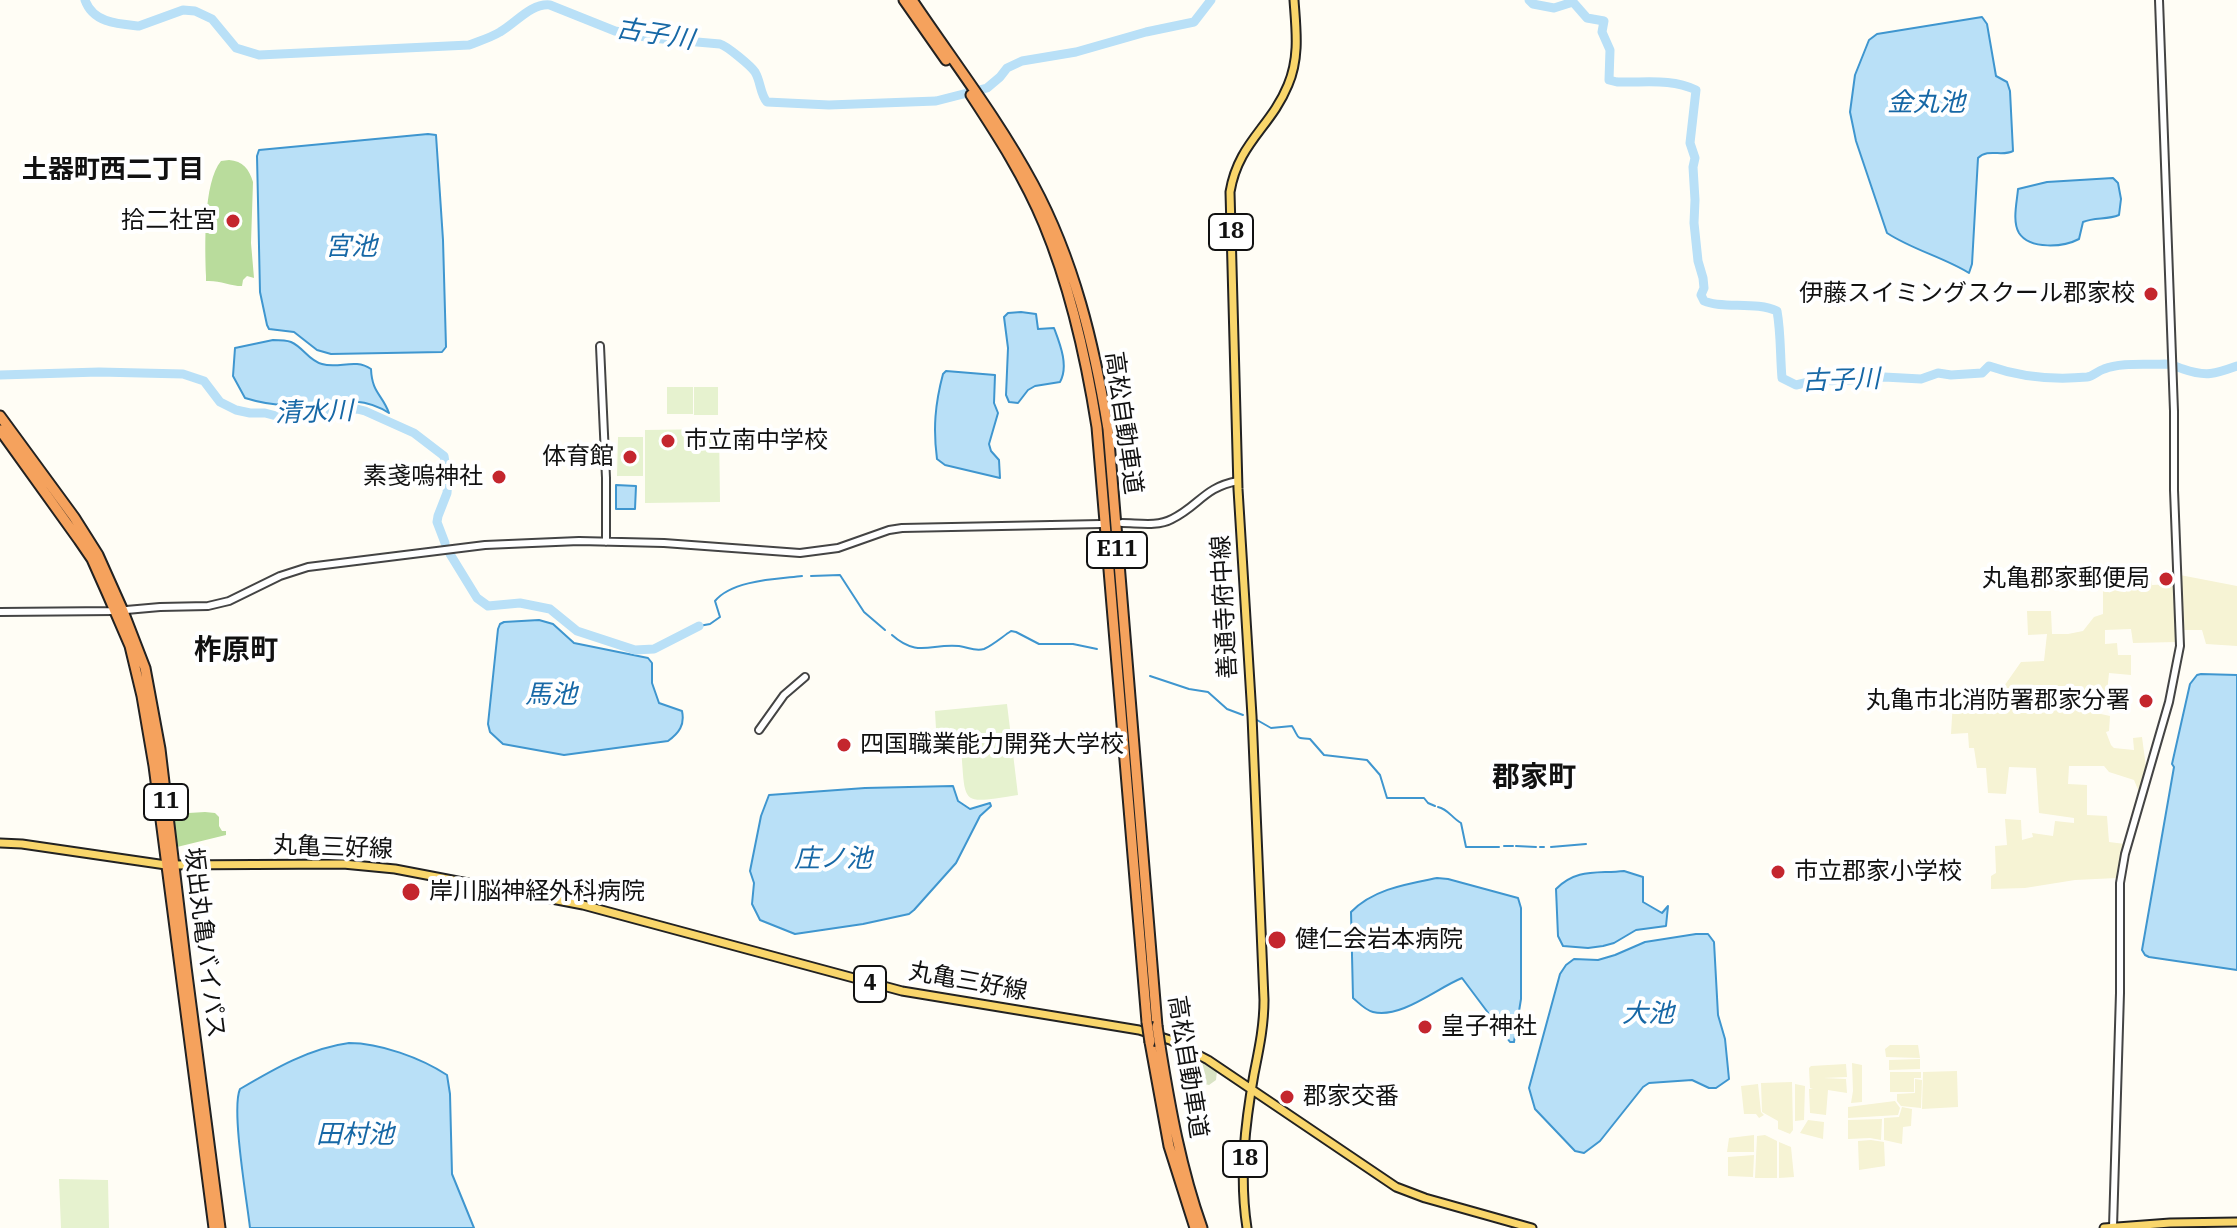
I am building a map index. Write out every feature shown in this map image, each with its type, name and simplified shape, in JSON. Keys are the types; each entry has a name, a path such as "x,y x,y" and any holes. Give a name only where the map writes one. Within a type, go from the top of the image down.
{"highway":[{"name":"高松自動車道","path":"904,0 968,85"},
{"name":"高松自動車道","path":"912,0 979,101 1043,221 1077,320 1097,427 1132,865 1152,1024 1169,1146 1195,1228"},
{"name":"坂出丸亀バイパス","path":"0,416 98,555 119,611"},
{"name":"坂出丸亀バイパス","path":"0,430 86,550 145,668 162,757 170,865 214,1228"},
{"name":"坂出丸亀バイパス","path":"170,865 220,1228"},
{"name":"高松自動車道","path":"1155,1044 1190,1194 1202,1228"}],"main road":[{"name":"善通寺府中線","path":"1247,1228 1244,1175 1246,1133 1262,1034 1264,1000 1238,481 1230,192 1247,144 1277,106 1290,79 1297,54 1294,0"},
{"name":"丸亀三好線","path":"0,843 170,865 343,864 395,869 583,905 888,988 1139,1030 1208,1060 1396,1187 1532,1228"},
{"path":"2104,1228 2237,1222"}],"street":[{"path":"2113,1227 2120,883 2125,854 2169,702 2180,646 2159,0"},
{"path":"600,346 606,542"},
{"path":"1122,523 1167,521 1212,489 1238,481"},
{"path":"0,612 119,611 218,605 280,576 308,567 485,545 568,541 677,544 800,553 838,548 902,528 1101,524"},
{"path":"759,730 784,695 805,677"}],"shaded area":[{"path":"2130,566 2151,570 2152,585 2175,584 2177,622 2174,623 2177,626 2177,642 2133,643 2131,629 2105,630 2105,644 2117,643 2118,655 2131,655 2131,675 2109,673 2107,693 2092,693 2092,712 2110,716 2109,731 2106,732 2114,748 2134,750 2133,738 2142,737 2146,767 2139,792 2134,780 2109,772 2104,766 2069,766 2068,784 2087,785 2087,815 2107,816 2109,842 2125,844 2117,878 1991,889 1991,876 1996,873 1995,846 2007,845 2005,819 2021,820 2022,840 2033,837 2032,833 2053,836 2055,821 2074,823 2074,818 2039,813 2036,768 2009,767 2006,794 1988,793 1986,768 1977,768 1974,748 1969,748 1968,733 1951,734 1953,701 1958,697 2001,696 2002,689 2021,662 2044,661 2047,634 2028,635 2027,611 2051,611 2052,634 2083,631 2094,617 2103,614 2103,589 2131,587"},
{"path":"2180,575 2237,586 2237,646 2206,644 2202,630 2182,630"},
{"path":"1890,1045 1918,1045 1920,1058 1886,1057 1885,1049"},
{"path":"1920,1059 1920,1069 1889,1070 1889,1060"},
{"path":"1852,1063 1862,1065 1862,1102 1851,1103"},
{"path":"1846,1064 1847,1077 1823,1078 1846,1079 1847,1093 1828,1090 1826,1115 1810,1113 1809,1089 1813,1089 1810,1088 1809,1068"},
{"path":"1957,1071 1958,1107 1922,1109 1923,1072"},
{"path":"1890,1072 1921,1072 1921,1078 1914,1078 1914,1092 1890,1092"},
{"path":"1915,1079 1922,1080 1921,1108 1901,1106 1897,1094 1915,1093"},
{"path":"1792,1082 1793,1130 1790,1134 1778,1129 1778,1121 1762,1112 1761,1083"},
{"path":"1758,1084 1764,1115 1759,1118 1756,1114 1744,1114 1741,1086"},
{"path":"1795,1084 1805,1086 1804,1120 1795,1121"},
{"path":"1895,1101 1900,1108 1898,1115 1848,1118 1848,1107"},
{"path":"1902,1107 1912,1109 1911,1126 1903,1127 1902,1144 1884,1140 1884,1118 1899,1117"},
{"path":"1882,1119 1881,1140 1848,1139 1848,1120"},
{"path":"1808,1120 1824,1122 1823,1139 1800,1133"},
{"path":"1754,1135 1754,1152 1727,1152 1729,1138"},
{"path":"1765,1135 1777,1141 1777,1178 1755,1178 1757,1136"},
{"path":"1858,1141 1884,1142 1885,1166 1859,1170"},
{"path":"1779,1142 1791,1147 1794,1177 1779,1178"},
{"path":"1754,1155 1753,1177 1728,1176 1728,1157"}],"green space":[{"path":"229,160 245,166 253,182 251,243 254,278 247,276 242,286 206,281 208,199 215,171 221,161"},
{"path":"667,387 693,387 693,414 667,414"},
{"path":"694,387 718,387 718,415 694,415"},
{"path":"719,429 720,502 645,503 645,430"},
{"name":"体育館","path":"618,437 643,437 643,476 617,476"},
{"path":"1007,704 1018,795 985,800 969,797 961,748 937,747 935,711"},
{"path":"215,813 219,817 219,826 226,831 226,835 177,847 172,814"},
{"path":"1203,1062 1217,1071 1216,1080 1209,1085 1197,1082"},
{"path":"59,1179 108,1180 109,1228 61,1228"}],"water":[{"name":"金丸池","path":"1982,17 1987,24 1996,76 2007,82 2010,91 2013,151 1978,158 1969,273 1887,233 1856,141 1850,112 1855,75 1869,40 1877,34"},
{"name":"宮池","path":"436,135 443,240 446,347 442,352 331,354 317,350 294,332 269,329 260,292 259,150"},
{"path":"2113,178 2118,183 2121,199 2119,215 2083,222 2079,239 2048,245 2031,242 2019,233 2015,217 2018,189 2047,182"},
{"path":"1008,313 1036,314 1038,329 1054,328 1064,369 1060,382 1035,386 1018,403 1009,402 1006,395 1008,348 1004,317"},
{"path":"273,340 291,342 322,364 359,364 371,369 375,388 389,413 355,401 283,405 245,398 233,376 235,348"},
{"path":"946,371 995,375 994,403 998,413 989,444 999,460 1000,478 945,465 937,459 937,406"},
{"path":"616,485 636,486 635,509 616,509"},
{"name":"馬池","path":"539,620 553,624 574,643 648,658 652,663 652,683 659,703 682,711 683,720 678,732 668,741 564,755 503,744 490,732 488,724 498,629 504,622"},
{"path":"2201,674 2237,675 2237,970 2149,957 2142,950 2174,767 2172,764 2190,684"},
{"name":"庄ノ池","path":"953,786 958,801 970,809 990,803 991,806 980,816 956,863 909,914 795,934 760,920 752,904 754,883 750,871 761,816 769,795"},
{"path":"1624,871 1643,877 1643,902 1662,913 1668,906 1666,926 1636,930 1603,946 1563,946 1558,936 1556,889 1580,875"},
{"path":"1437,878 1518,898 1521,908 1521,999 1514,1042 1510,1042 1462,978 1395,1011 1373,1012 1353,998 1351,912 1380,893"},
{"name":"大池","path":"1708,934 1714,942 1718,1015 1725,1039 1729,1079 1716,1088 1692,1080 1649,1083 1600,1141 1584,1153 1575,1151 1535,1109 1529,1088 1560,974 1574,959 1598,960 1645,942"},
{"name":"田村池","path":"349,1043 400,1053 447,1075 452,1174 474,1228 250,1228 238,1135 240,1089 306,1054"}],"waterway":[{"name":"古子川","path":"85,0 100,18 139,26 183,10 195,11 212,19 236,48 259,55 469,45 500,32 536,7 550,5 615,31 651,38 720,44 739,56 755,72 767,102 829,105 936,101 987,88 1007,68 1022,61 1076,52 1194,22 1211,0"},
{"name":"古子川","path":"1529,0 1533,4 1554,8 1573,2 1587,18 1604,21 1602,32 1610,50 1609,80 1667,82 1696,90 1690,143 1695,158 1694,223 1704,288 1701,295 1704,301 1720,305 1760,306 1777,311 1782,378 1796,385 1817,380 1921,379 1938,373 1982,373 1989,366 2025,375 2075,378 2126,365 2167,364 2204,374 2237,366"},
{"name":"清水川","path":"0,375 99,372 183,374 204,381 220,402 250,413 284,418 357,409 365,411 414,433 444,456 447,493 437,522 445,543"},
{"name":"清水川","path":"450,554 477,598 488,606 520,603 550,609 577,631 635,650 654,649 699,626"},
{"name":"清水川","path":"811,576 840,575 864,612 885,630"},
{"name":"清水川","path":"699,626 710,624 720,617 715,601 732,589 756,582 802,576"},
{"name":"清水川","path":"892,635 917,648 959,646 978,650 1011,631 1039,644 1073,644 1097,649"},
{"name":"清水川","path":"1150,676 1208,692 1227,709 1243,715"},
{"name":"清水川","path":"1257,720 1271,728 1292,726 1298,737 1310,739 1324,755 1367,760 1380,775 1387,798 1424,798 1435,806"},
{"name":"清水川","path":"1438,807 1461,823 1466,847 1499,847"},
{"name":"清水川","path":"1551,847 1586,844"},
{"name":"清水川","path":"1504,846 1513,846"},
{"name":"清水川","path":"1516,846 1536,847"}],"place":[{"name":"拾二社宮","path":"233,221"},
{"name":"伊藤スイミングスクール郡家校","path":"2151,294"},
{"name":"市立南中学校","path":"668,441"},
{"name":"体育館","path":"630,457"},
{"name":"素戔嗚神社","path":"499,477"},
{"name":"丸亀郡家郵便局","path":"2166,579"},
{"name":"丸亀市北消防署郡家分署","path":"2146,701"},
{"name":"四国職業能力開発大学校","path":"844,745"},
{"name":"市立郡家小学校","path":"1778,872"},
{"name":"岸川脳神経外科病院","path":"411,892"},
{"name":"健仁会岩本病院","path":"1277,940"},
{"name":"皇子神社","path":"1425,1027"},
{"name":"郡家交番","path":"1287,1097"}],"district":[{"name":"土器町西二丁目","path":"113,170"},
{"name":"柞原町","path":"236,651"},
{"name":"郡家町","path":"1534,778"}]}
